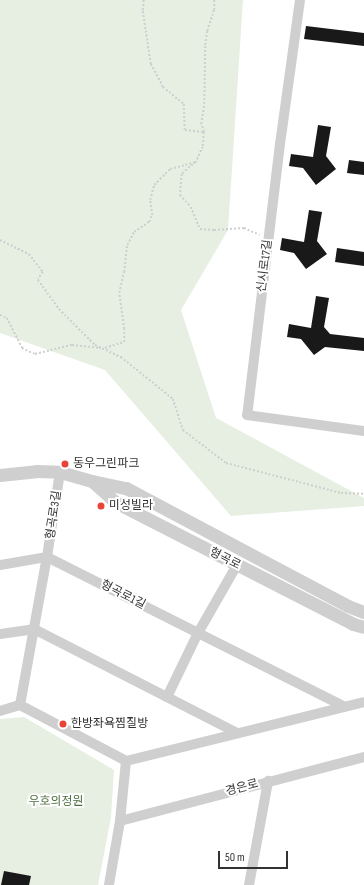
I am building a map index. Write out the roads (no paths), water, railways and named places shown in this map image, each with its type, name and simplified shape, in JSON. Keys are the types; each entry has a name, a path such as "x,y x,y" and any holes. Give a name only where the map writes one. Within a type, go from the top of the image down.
{"street":[{"name":"신시로17길","path":"300,0 247,415 364,431"},
{"name":"형곡로","path":"0,475 36,471 60,472 92,482 126,488 348,606 364,612"},
{"name":"형곡로3길","path":"20,705 47,557 60,472"},
{"name":"형곡로","path":"92,482 115,502 353,624 364,627"},
{"path":"0,565 47,557"},
{"name":"형곡로1길","path":"47,557 198,633"},
{"path":"167,697 198,633 237,565"},
{"path":"0,634 34,629 237,733"},
{"path":"198,633 343,706"},
{"path":"0,711 20,705 126,761 364,702"},
{"name":"경은로","path":"120,821 364,756"},
{"path":"108,885 120,821 126,761"},
{"path":"249,885 268,781"}],"place":[{"name":"동우그린파크","path":"65,464"},
{"name":"미성빌라","path":"101,506"},
{"name":"한방좌욕찜질방","path":"63,724"}],"park label":[{"name":"우호의정원","path":"56,802"}]}
